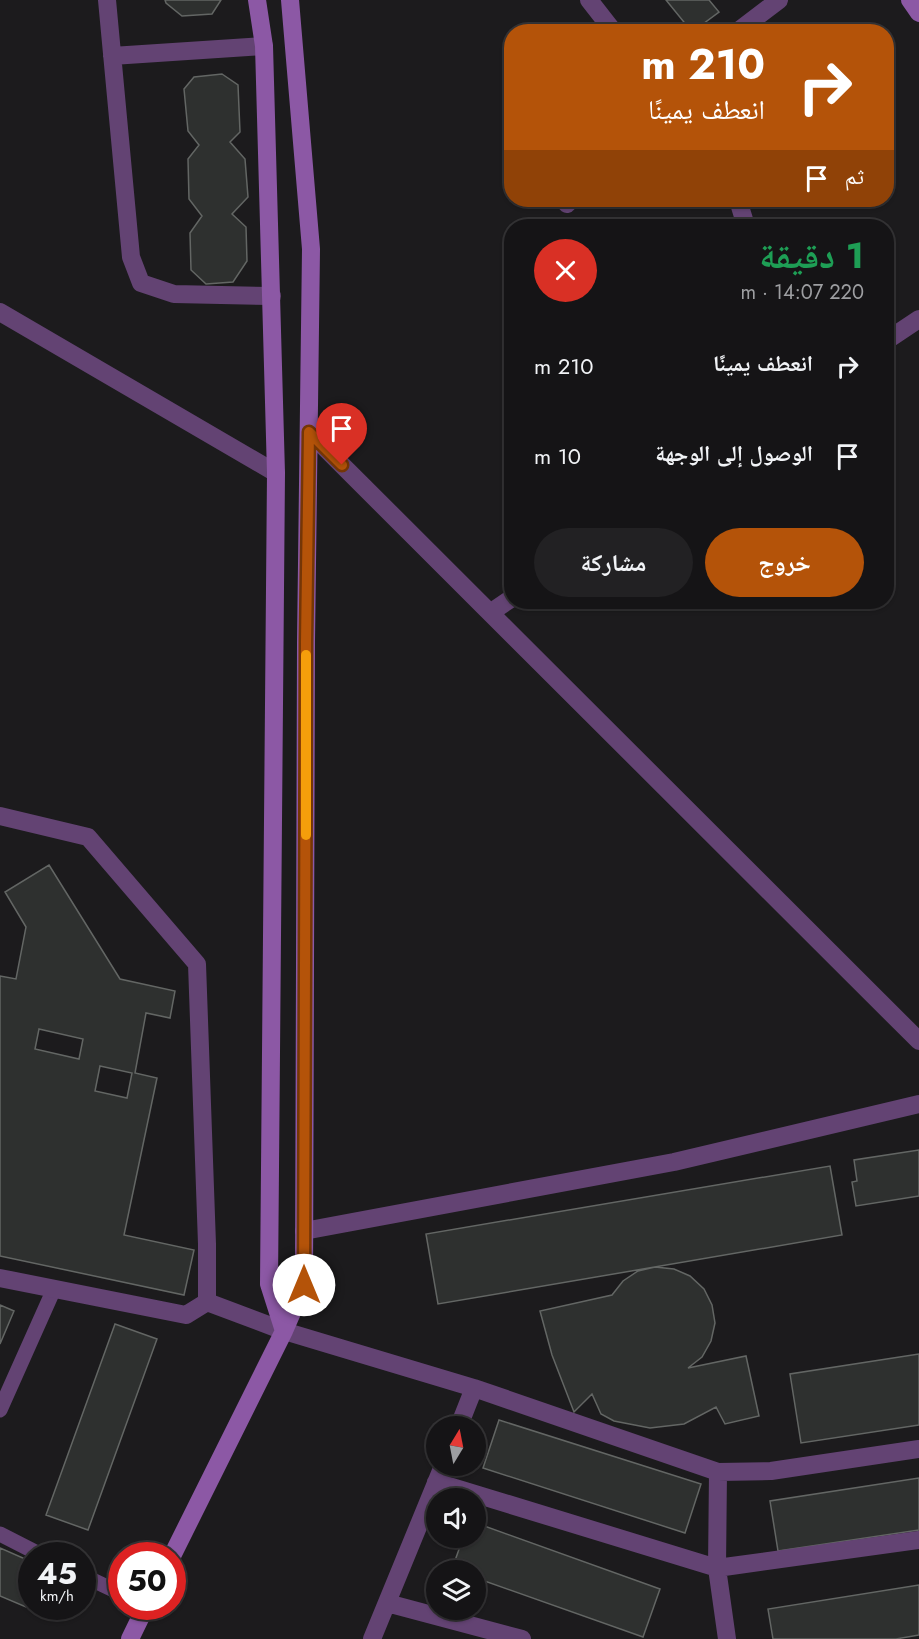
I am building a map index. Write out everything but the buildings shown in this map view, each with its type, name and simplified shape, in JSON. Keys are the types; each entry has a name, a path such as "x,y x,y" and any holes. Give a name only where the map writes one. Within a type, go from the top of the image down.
{"main road":[{"path":"257,0 264,46 276,473 269,1284 284,1331"},
{"path":"179,1542 284,1331 304,1285 306,642 311,249 290,0"},
{"path":"910,0 919,13"},
{"path":"130,1639 140,1620"}],"street":[{"path":"107,0 131,257 141,283 174,294 272,296"},
{"path":"589,0 608,24"},
{"path":"748,24 779,0"},
{"path":"112,56 264,46"},
{"path":"0,312 276,473"},
{"path":"894,336 919,319"},
{"path":"309,432 919,1041"},
{"path":"489,613 504,603"},
{"path":"0,816 88,837 197,964 207,1302"},
{"path":"304,1231 674,1162 919,1104"},
{"path":"0,1278 186,1315 207,1302"},
{"path":"207,1302 284,1331 474,1388 718,1472 771,1471 919,1449"},
{"path":"463,1416 474,1388"},
{"path":"718,1472 717,1568 726,1639"},
{"path":"372,1639 438,1476"},
{"path":"445,1476 717,1568 919,1540"},
{"path":"387,1603 522,1639"}],"lane":[{"path":"0,1410 54,1289"},
{"path":"0,1534 18,1543"}],"slow traffic":[{"path":"306,655 306,835"}],"route":[{"path":"304,1285 309,432 342,465"}]}
